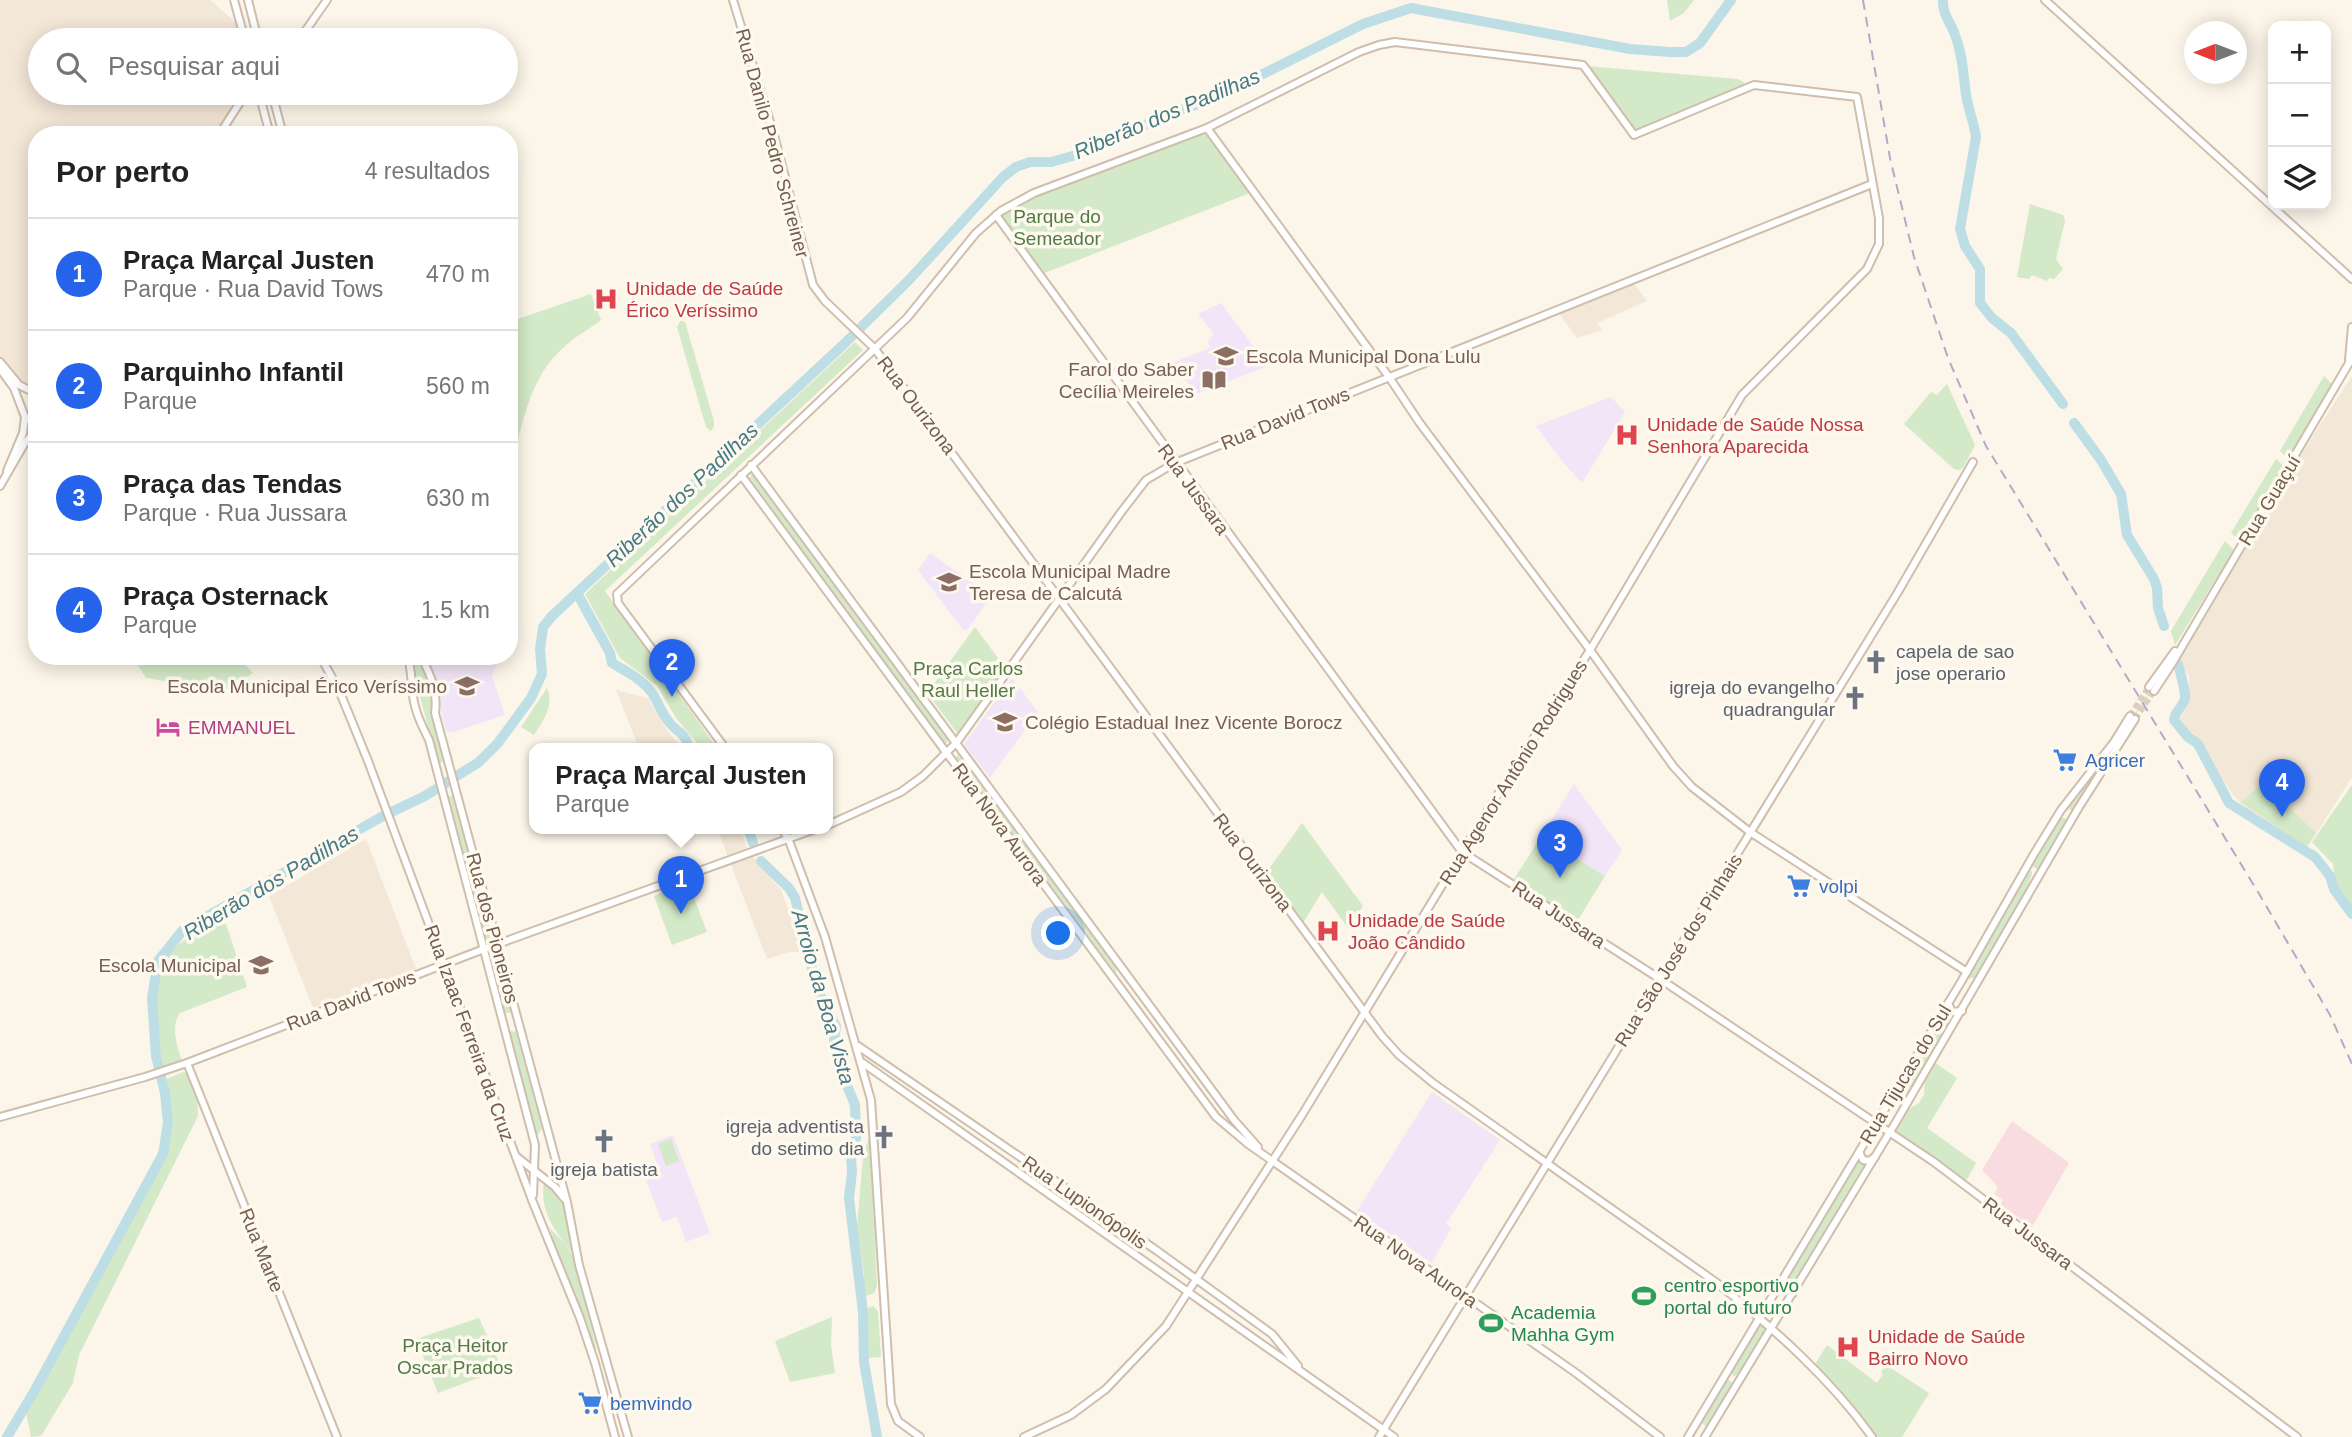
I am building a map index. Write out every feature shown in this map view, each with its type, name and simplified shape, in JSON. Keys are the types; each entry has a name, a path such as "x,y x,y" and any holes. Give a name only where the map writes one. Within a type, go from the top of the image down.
{"street":[{"path":"235,0 242,28"},
{"path":"248,0 255,28"},
{"path":"307,28 327,0"},
{"name":"Rua Danilo Pedro Schreiner","path":"733,0 774,135 813,285"},
{"path":"2045,0 2352,279"},
{"name":"Rua Agenor Antônio Rodrigues","path":"1024,1437 1071,1415 1106,1389 1166,1326 1272,1161 1590,650 1742,395 1867,269 1879,244 1880,218 1857,97 1755,85 1634,135 1583,65 1395,42 1379,45 1207,128"},
{"path":"225,126 238,105"},
{"path":"262,105 268,126"},
{"path":"275,105 281,126"},
{"path":"721,743 618,603 616,598 620,590 907,318 976,233 996,215 1034,192 1207,128 1419,422 1590,650 1673,766 1692,787 1750,832 1967,972"},
{"name":"Rua David Tows","path":"833,823 901,792 923,776 957,742 1146,480 1175,463 1872,184"},
{"name":"Rua Jussara","path":"996,215 1462,852 1660,979 1945,1170 2297,1437"},
{"name":"Rua Ourizona","path":"813,285 865,339 872,352 881,357 1382,1036 1415,1069 1717,1283 1759,1317 1830,1386 1872,1437"},
{"name":"Rua Guaçuí","path":"2348,367 2352,327"},
{"name":"Rua Guaçuí","path":"2151,689 2173,662 2352,358"},
{"path":"0,362 19,385 28,389"},
{"path":"0,369 14,388 24,417 23,433 6,476"},
{"path":"20,406 24,396 28,395"},
{"path":"24,417 28,420"},
{"path":"0,486 28,438"},
{"name":"Rua São José dos Pinhais","path":"1381,1434 1898,592 1973,462"},
{"name":"Rua Nova Aurora","path":"751,465 1234,1120 1272,1161"},
{"name":"Rua Nova Aurora","path":"741,475 1216,1117 1272,1161 1576,1373 1660,1437"},
{"name":"Rua Izaac Ferreira da Cruz","path":"325,665 345,703 391,820 516,1156 580,1318 615,1437"},
{"name":"Rua dos Pioneiros","path":"410,665 413,698 419,720 429,740 535,1145 533,1200"},
{"name":"Rua dos Pioneiros","path":"426,665 437,697 435,713 476,869 567,1202"},
{"path":"891,678 899,676 901,668"},
{"path":"900,689 903,681 909,679"},
{"name":"Rua Tijucas do Sul","path":"1688,1437 2061,810 2132,718 1962,1011 1705,1436"},
{"path":"785,834 825,936 863,1063 874,1120 891,1404 898,1421 920,1437"},
{"name":"Rua David Tows","path":"0,1117 187,1063 484,948 800,834"},
{"path":"1021,852 1031,844"},
{"path":"461,865 470,865 476,869"},
{"path":"2024,870 2034,869 2038,879"},
{"path":"1948,1003 1952,1012 1962,1011"},
{"path":"502,1013 509,1017 517,1016"},
{"path":"505,1027 514,1026 521,1031"},
{"name":"Rua Lupionópolis","path":"858,1046 1156,1250 1272,1334 1301,1371"},
{"name":"Rua Marte","path":"187,1063 337,1437"},
{"name":"Rua Lupionópolis","path":"863,1063 1301,1371 1381,1434 1394,1437"},
{"path":"1892,1096 1902,1093 1907,1098 1906,1105"},
{"path":"516,1156 526,1158 535,1145"},
{"path":"1861,1148 1863,1160 1869,1161 1875,1157"},
{"path":"516,1156 555,1187 567,1202 579,1265 628,1437"},
{"path":"1779,1284 1788,1283 1793,1293"},
{"path":"1728,1370 1731,1378 1740,1377"},
{"path":"1694,1427 1702,1427 1705,1436"}],"shaded area":[{"path":"0,0 210,0 241,28 28,28 28,105 240,105 226,126 28,126 28,390 17,392 0,374"},
{"path":"1633,282 1647,301 1597,323 1602,330 1577,338 1558,312"},
{"name":"Escola Municipal Dona Lulu","path":"1221,303 1268,366 1196,394 1172,363 1210,348 1208,342 1214,334 1198,314"},
{"path":"2352,376 2352,777 2307,848 2244,807 2180,719 2189,703 2189,677 2180,659 2195,630 2297,465 2294,465"},
{"path":"1611,397 1625,412 1582,483 1536,426"},
{"name":"Escola Municipal Madre Teresa de Calcutá","path":"930,553 991,596 967,630 963,630 918,570"},
{"name":"Escola Municipal Érico Veríssimo","path":"429,665 496,665 492,676 505,715 451,733 446,731 440,707 441,696"},
{"name":"Colégio Estadual Inez Vicente Borocz","path":"1012,678 1038,712 990,778 964,744"},
{"path":"616,690 648,698 666,729 678,743 637,743"},
{"path":"1574,784 1622,850 1605,876 1541,837"},
{"path":"719,834 743,834 747,850 781,890 802,952 789,952 767,959"},
{"path":"366,839 416,969 313,1008 269,896"},
{"path":"1432,1092 1500,1140 1446,1224 1451,1228 1432,1263 1357,1211"},
{"path":"2012,1121 2069,1163 2032,1227 2000,1205 2003,1200 1994,1194 1998,1187 1982,1170"},
{"path":"673,1135 710,1233 686,1242 677,1217 662,1222 644,1175 659,1169 650,1144"}],"green space":[{"path":"1667,0 1694,0 1684,13 1670,21"},
{"path":"1586,66 1738,79 1748,85 1636,134"},
{"name":"Parque do Semeador","path":"1205,131 1250,193 1042,274 999,216 1031,197"},
{"path":"2030,204 2063,215 2065,221 2056,259 2063,269 2054,279 2049,278 2047,281 2032,275 2029,279 2017,277"},
{"path":"591,294 601,320 565,346 545,369 529,403 518,439 518,319"},
{"path":"681,320 685,322 714,421 711,431 706,427 677,327"},
{"path":"855,342 863,350 605,591 713,743 697,743 676,718 657,686 620,658 585,594"},
{"path":"2324,376 2333,385 2288,459 2280,451"},
{"path":"1947,384 1975,445 1963,468 1959,470 1954,469 1904,424 1931,392 1937,395"},
{"path":"2276,459 2285,467 2240,541 2231,533"},
{"path":"753,474 950,739 945,744 748,479"},
{"path":"2225,541 2234,550 2175,645 2171,631"},
{"name":"Praça Carlos Raul Heller","path":"975,627 1006,669 958,734 927,693"},
{"path":"2169,664 2072,811 2068,808"},
{"path":"138,665 245,665 253,673 224,691 146,678"},
{"path":"411,665 422,665 446,760 438,764"},
{"path":"547,688 549,707 534,735 521,727"},
{"path":"958,754 1117,968 1116,973 956,757"},
{"path":"2263,783 2316,833 2306,847 2241,802"},
{"path":"2352,785 2352,908 2335,882 2333,864 2312,842"},
{"path":"455,794 472,862 463,862 447,798"},
{"path":"2060,818 2067,821 2039,870 2031,865"},
{"path":"1302,823 1363,906 1348,928 1322,892 1303,923 1266,873"},
{"path":"1541,837 1605,876 1578,920 1514,879"},
{"path":"465,867 472,869 492,937 484,941"},
{"path":"2028,871 2032,871 2032,874 2025,895 1978,977 1966,979"},
{"path":"688,883 707,932 672,945 654,896"},
{"path":"226,924 247,987 180,1013 175,1030 182,1061 164,1068 157,1015 158,986 163,963 181,942 190,936"},
{"path":"498,953 513,1014 503,1012 487,955"},
{"path":"1945,1012 1953,1017 1907,1094 1899,1089"},
{"path":"507,1030 516,1032 542,1128 536,1138"},
{"path":"1934,1062 1957,1078 1927,1128 1976,1163 1966,1181 1894,1130 1907,1110 1919,1103 1924,1095 1925,1078"},
{"path":"183,1072 188,1074 197,1099 198,1116 79,1355 73,1383 41,1436 31,1437 26,1412 164,1158 171,1126 167,1079"},
{"path":"870,1134 877,1286 874,1293 863,1297 864,1274 857,1227 863,1157"},
{"path":"671,1139 679,1161 666,1166 658,1144"},
{"path":"1857,1159 1865,1164 1793,1283 1786,1277"},
{"path":"544,1180 566,1202 577,1261 547,1214 543,1193"},
{"path":"550,1228 565,1244 578,1265 597,1352 563,1277"},
{"path":"873,1306 878,1311 881,1357 868,1358 864,1310"},
{"path":"832,1317 831,1345 835,1373 790,1382 775,1341"},
{"name":"Praça Heitor Oscar Prados","path":"479,1318 502,1369 438,1393 416,1339"},
{"path":"1758,1326 1762,1326 1764,1331 1738,1375 1733,1376 1732,1371"},
{"path":"1827,1345 1877,1383 1886,1365 1929,1393 1902,1437 1876,1437 1814,1366"},
{"path":"1726,1378 1733,1383 1706,1427 1700,1421"}],"waterway":[{"name":"Riberão dos Padilhas","path":"7,1437 163,1154 168,1123 165,1093 156,1056 152,998 158,961 183,930 383,816 425,796 479,762 498,743 531,698 542,674 540,649 543,627 552,616 843,345 909,280 1003,177 1016,167 1030,162 1051,162 1076,155 1170,114 1217,97 1363,24 1411,8 1630,49 1686,52 1700,43 1731,0"},
{"path":"1943,0 1945,14 1960,50 1967,100 1976,137 1960,229 1965,246 1980,269 1980,303 1992,318 2011,333 2063,404"},
{"path":"2074,423 2121,494 2127,535 2154,579 2158,608 2164,626"},
{"name":"Arroio da Boa Vista","path":"577,593 610,653 612,663 648,688 667,719 687,743"},
{"path":"2178,664 2185,699 2174,720 2188,737 2198,744 2229,803 2315,857 2330,876 2334,889 2352,914"},
{"name":"Arroio da Boa Vista","path":"750,834 753,843"},
{"name":"Arroio da Boa Vista","path":"761,861 789,888 795,898 817,989 836,1026 834,1041 855,1105 856,1139 851,1157 849,1198 863,1312 864,1362 877,1437"}],"tunnel":[{"path":"2130,716 2149,687"},
{"path":"2135,719 2154,691"}],"railway":[{"path":"1863,0 1890,158 1914,257 1948,358 1986,446 2258,892 2330,1015 2352,1064"}],"place":[{"name":"Unidade de Saúde Érico Veríssimo","path":"606,299"},
{"name":"Escola Municipal Dona Lulu","path":"1226,356"},
{"name":"Farol do Saber Cecília Meireles","path":"1214,380"},
{"name":"Unidade de Saúde Nossa Senhora Aparecida","path":"1627,435"},
{"name":"Escola Municipal Madre Teresa de Calcutá","path":"949,582"},
{"name":"capela de sao jose operario","path":"1876,662"},
{"name":"Escola Municipal Érico Veríssimo","path":"467,686"},
{"name":"Parquinho Infantil","path":"672,697"},
{"name":"igreja do evangelho quadrangular","path":"1855,698"},
{"name":"Colégio Estadual Inez Vicente Borocz","path":"1005,722"},
{"name":"EMMANUEL","path":"168,727"},
{"name":"Agricer","path":"2065,760"},
{"name":"Praça Osternack","path":"2282,817"},
{"name":"Praça das Tendas","path":"1560,878"},
{"name":"volpi","path":"1799,886"},
{"name":"Praça Marçal Justen","path":"681,914"},
{"name":"Unidade de Saúde João Cândido","path":"1328,931"},
{"name":"Escola Municipal","path":"261,965"},
{"name":"igreja adventista do setimo dia","path":"884,1137"},
{"name":"igreja batista","path":"604,1141"},
{"name":"centro esportivo portal do futuro","path":"1644,1296"},
{"name":"Academia Mahha Gym","path":"1491,1323"},
{"name":"Unidade de Saúde Bairro Novo","path":"1848,1347"},
{"name":"bemvindo","path":"590,1403"}]}
